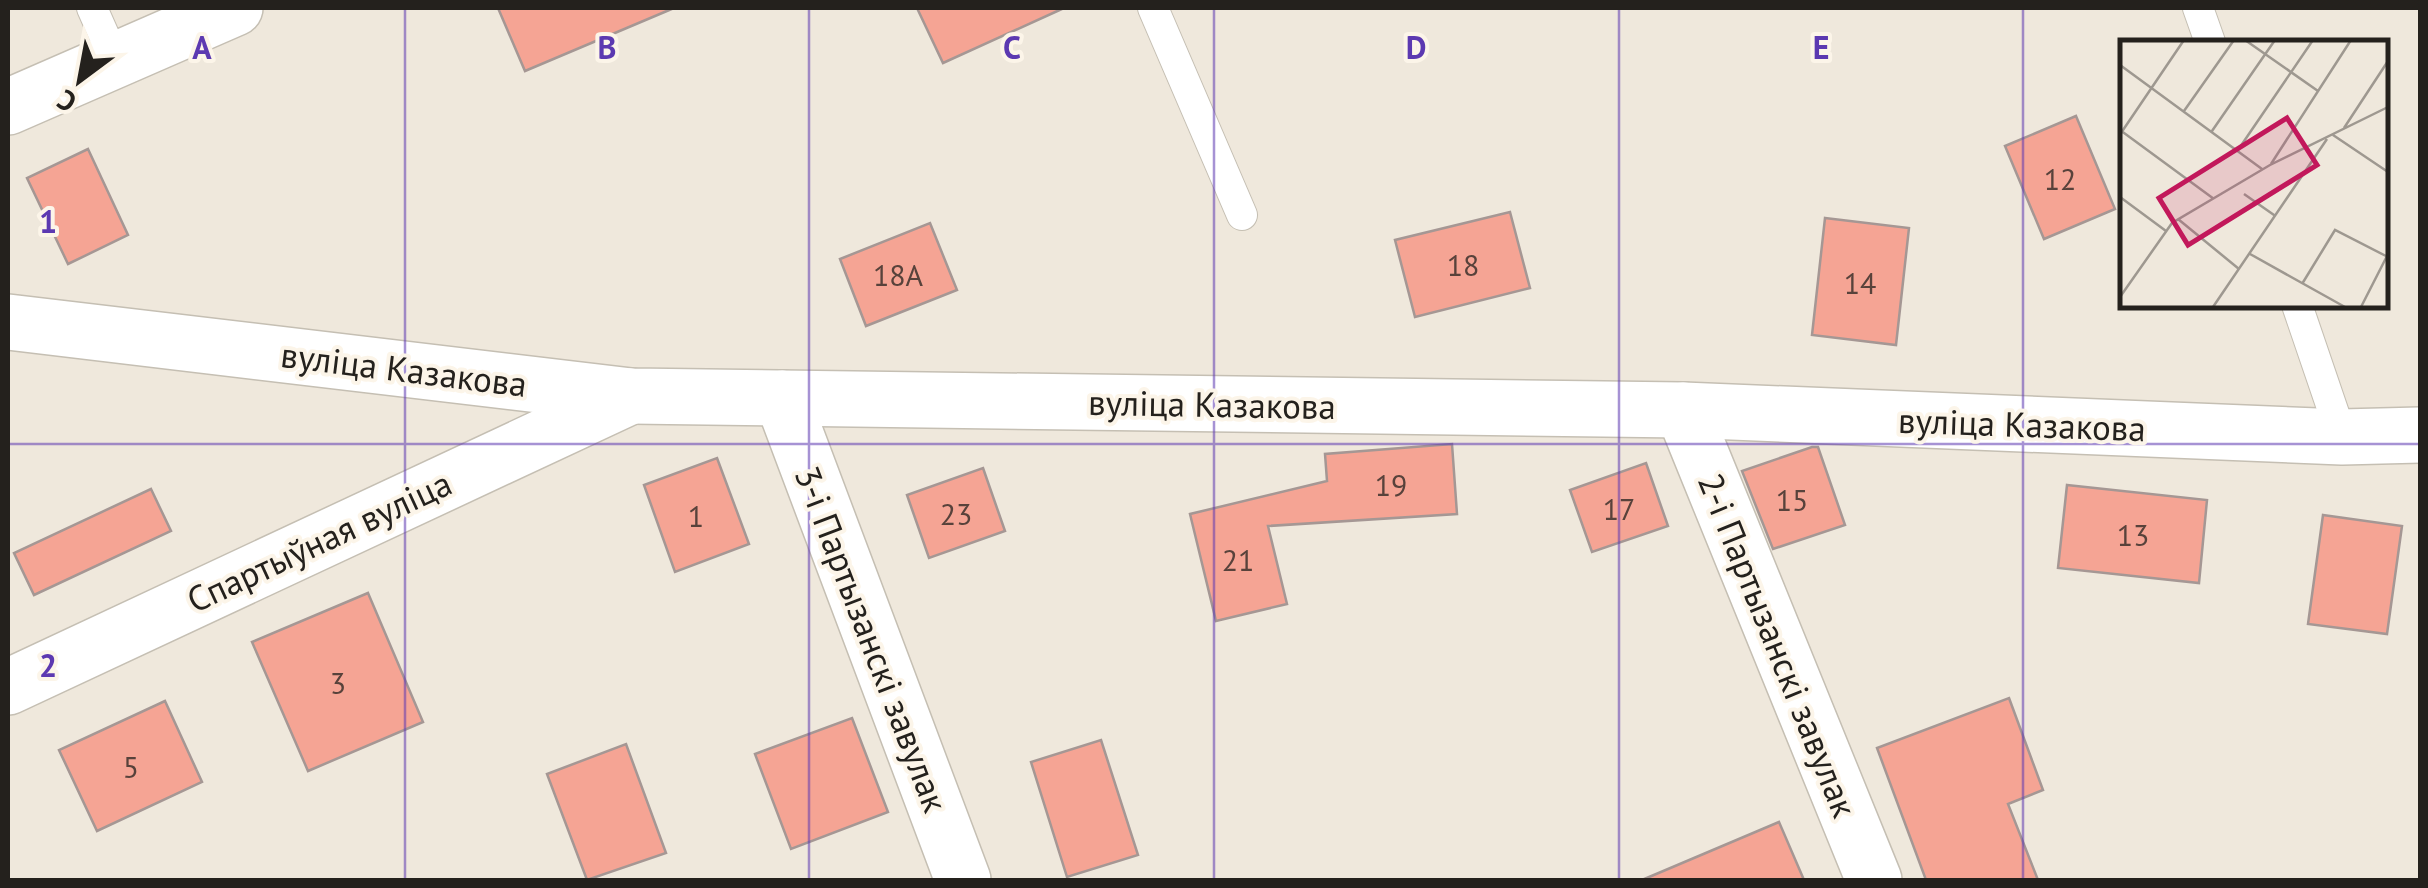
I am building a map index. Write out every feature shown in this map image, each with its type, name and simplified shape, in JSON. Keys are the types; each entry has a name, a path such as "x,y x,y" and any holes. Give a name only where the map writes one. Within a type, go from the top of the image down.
{"street":[{"path":"8,107 235,8"},
{"name":"вуліца Казакова","path":"8,322 631,396 1683,410 2342,437 2420,434"},
{"name":"Спартыўная вуліца","path":"8,687 631,396"},
{"name":"3-і Партызанскі завулак","path":"782,398 947,875"},
{"name":"2-і Партызанскі завулак","path":"1683,410 1874,880"}],"lane":[{"path":"92,8 115,60"},
{"path":"1153,8 1242,215"},
{"path":"2198,8 2209,40"},
{"path":"2299,308 2342,437"}],"building":[{"path":"498,8 674,8 525,71"},
{"path":"917,8 1064,8 943,63"},
{"path":"2076,116 2115,209 2044,239 2005,146"},
{"path":"88,149 128,235 68,264 27,178"},
{"path":"1510,212 1530,288 1415,317 1395,240"},
{"path":"1825,218 1909,228 1896,345 1812,335"},
{"path":"930,223 957,290 866,326 840,259"},
{"path":"1452,444 1457,514 1268,526 1287,604 1216,621 1190,514 1327,481 1325,454"},
{"path":"1818,447 1845,525 1773,549 1742,471"},
{"path":"717,458 749,544 675,572 644,485"},
{"path":"1646,463 1668,526 1592,552 1570,490"},
{"path":"983,468 1005,531 929,558 907,495"},
{"path":"2067,485 2207,500 2199,583 2058,568"},
{"path":"151,489 171,531 34,595 14,553"},
{"path":"2323,515 2402,526 2387,634 2308,624"},
{"path":"368,593 423,722 308,771 252,642"},
{"path":"2009,698 2043,790 2008,804 2038,880 1926,880 1877,748"},
{"path":"165,701 202,782 97,831 59,750"},
{"path":"852,718 888,812 791,849 755,754"},
{"path":"1101,740 1138,855 1067,877 1031,762"},
{"path":"626,744 666,853 587,880 547,774"},
{"path":"1779,822 1804,880 1642,880"}]}
